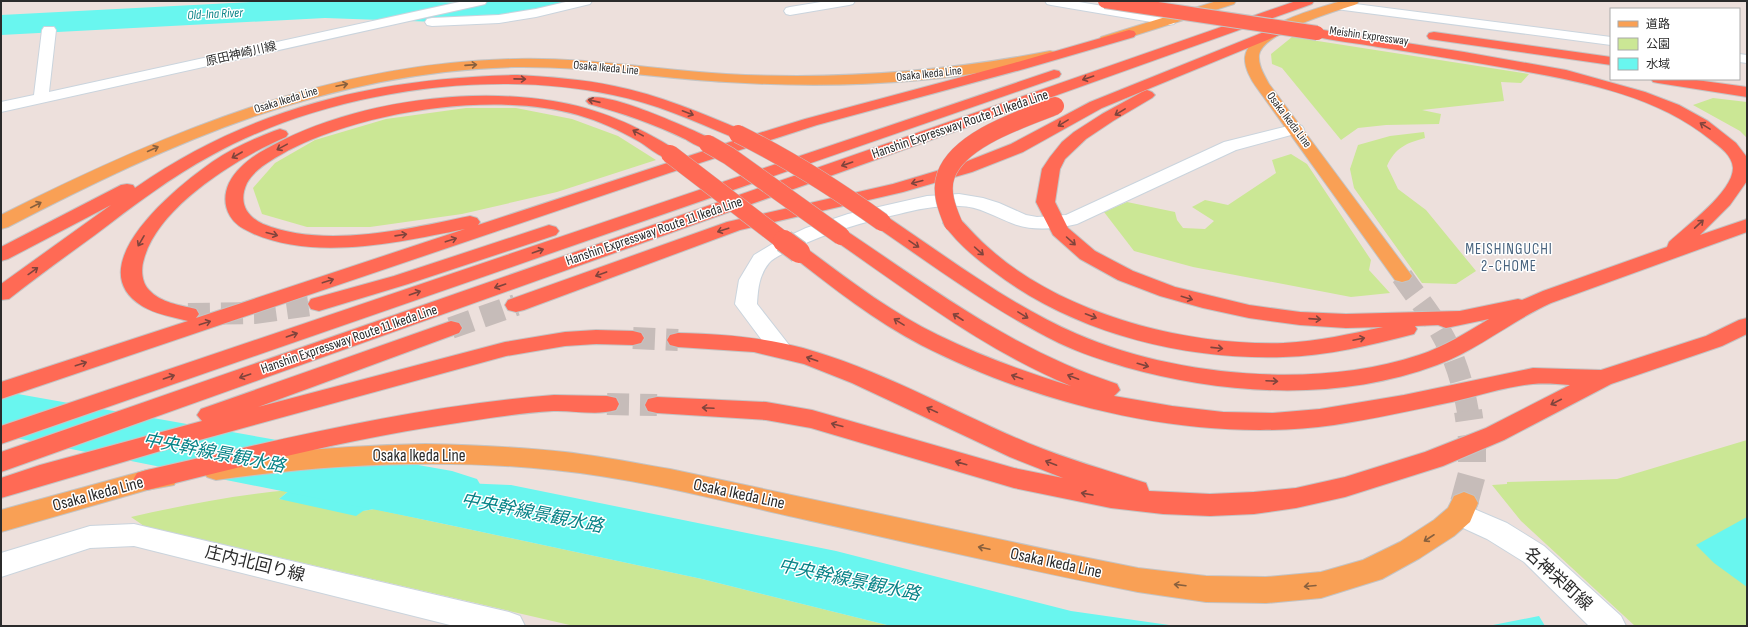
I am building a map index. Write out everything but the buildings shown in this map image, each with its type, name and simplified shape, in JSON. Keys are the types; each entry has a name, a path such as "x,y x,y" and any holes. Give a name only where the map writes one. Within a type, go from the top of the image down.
{"highway":[{"path":"1105,1 1323,28 1578,78 1643,97 1681,113 1707,127 1734,150 1741,161 1742,172 1738,182 1729,195 1671,251"},
{"name":"Meishin Expressway","path":"1126,1 1323,28 1610,72"},
{"name":"Meishin Expressway","path":"1188,1 1323,28"},
{"name":"Hanshin Expressway Route 11 Ikeda Line","path":"1,434 1269,1"},
{"name":"Hanshin Expressway Route 11 Ikeda Line","path":"1,462 1308,1"},
{"path":"1231,28 1141,70 1017,121 986,137 966,150 954,162 946,175 944,190 953,223 967,241 987,259 1010,276 1041,294 1076,310 1112,324 1150,336 1195,345 1239,350 1283,350 1321,347 1535,302 1671,251 1747,225"},
{"path":"516,305 699,237 734,226 903,186 994,158 1096,105 1278,30"},
{"path":"1129,34 1026,65 911,94 667,162 495,216 403,235 323,241 292,238 270,234 242,220 236,210 234,198 238,184 248,170 270,154 306,136 365,117 417,107 475,101 528,102 580,110 627,127 650,140 667,162 899,323 928,339 994,369 1035,383 1086,397 1177,415 1224,420 1268,422 1317,419 1364,412 1532,376 1603,378"},
{"name":"Meishin Expressway","path":"1422,35 1610,61"},
{"path":"319,304 402,280 650,197 853,136 1033,78 1090,62"},
{"path":"1201,62 1088,131 1060,155 1051,168 1047,180 1045,195 1054,223 1066,238 1082,251 1130,278 1160,290 1234,310 1320,320 1460,318"},
{"path":"1,255 72,217 223,142 286,117 349,99 380,92 432,84 501,79 558,81 612,90 682,110 738,134 797,165 999,300 1035,321 1071,339 1107,354 1147,366 1188,374 1234,380 1284,382 1326,380 1397,369 1427,360 1457,348 1535,302"},
{"path":"1665,80 1747,92"},
{"path":"188,314 166,309 140,294 133,283 131,271 133,257 148,230 179,197 217,166 240,152 266,140 322,119 383,103 418,97 481,91 539,92 589,100 642,114 665,123 708,144 729,156 958,317 991,338 1043,364 1102,388 1141,400 1182,409 1223,415 1317,419"},
{"path":"1,294 145,189 167,174 223,142"},
{"path":"1,391 667,162"},
{"path":"657,405 766,411 812,419 980,469 1062,489 1111,498 1163,503 1254,503 1296,498 1345,488 1390,474 1495,434 1603,378 1714,341 1747,325"},
{"path":"27,480 451,328"},
{"path":"1,488 174,438 499,351 536,343 565,339 596,337 633,338"},
{"path":"678,340 718,341 781,350 821,362 865,380 1010,446 1050,462 1127,488 1210,504"},
{"path":"147,480 317,440 449,415 505,407 554,403 607,404"}],"main road":[{"name":"Osaka Ikeda Line","path":"1,222 126,161 212,124 308,93 385,76 464,65 515,63 566,65 759,80 825,81 946,74 998,66 1053,54 1129,34 1230,1"},
{"name":"Osaka Ikeda Line","path":"1346,3 1278,30 1258,43 1252,56 1253,64 1262,84 1402,276"},
{"name":"Osaka Ikeda Line","path":"1,521 147,480 292,460 417,454 550,460 613,468 670,479 1138,580 1206,588 1266,590 1321,585 1371,570 1410,550 1444,528 1462,509"}],"street":[{"path":"432,1 454,7"},
{"name":"原田神崎川線","path":"1,107 481,1"},
{"path":"404,18 428,22 499,20 586,1"},
{"path":"790,11 849,1"},
{"path":"1051,1 1169,21"},
{"path":"1346,3 1610,41"},
{"path":"41,98 49,30"},
{"path":"781,350 746,304 749,280 761,259 813,232 855,218 927,202 959,200 976,202 992,207 1021,220 1037,223 1054,223 1070,220 1082,216 1230,146 1296,129"},
{"name":"名神栄町線","path":"1462,509 1534,554 1610,626"},
{"name":"庄内北回り線","path":"1,565 90,537 134,535 509,626"}],"green space":[{"path":"1292,37 1529,74 1521,83 1501,82 1504,101 1422,110 1441,114 1439,124 1386,125 1358,128 1341,140 1282,68 1272,64 1271,54"},
{"path":"1713,98 1747,102 1747,138 1740,131 1693,105"},
{"path":"466,108 516,108 572,119 618,136 656,160 557,192 462,214 370,227 307,227 262,214 253,188 275,163 315,140 386,119"},
{"path":"1424,132 1425,138 1402,147 1390,160 1387,166 1398,189 1426,210 1476,271 1456,284 1422,283 1354,188 1350,169 1358,145 1390,136"},
{"path":"1291,154 1307,164 1371,260 1369,270 1390,293 1351,297 1193,267 1134,251 1104,212 1127,202 1175,212 1177,220 1183,228 1205,229 1214,221 1192,207 1205,200 1228,205 1276,173 1272,160"},
{"path":"1747,440 1747,626 1635,626 1521,521 1492,485 1507,484 1507,482 1617,479"},
{"path":"290,490 279,499 363,511 374,509 702,579 891,626 574,626 144,526 131,517 210,501"}],"water":[{"path":"439,482 511,485 836,551 1071,611 1176,626 891,626 702,579 374,509 363,511 356,516 279,499 290,490 340,484"},
{"path":"1747,517 1747,587 1714,563 1696,545"},
{"path":"1539,616 1545,626 1488,626"}],"waterway":[{"name":"Old-Ina River","path":"1,25 325,8 466,13 526,7 549,1"},
{"name":"中央幹線景観水路","path":"1,413 452,498"}],"tunnel":[{"path":"1402,276 1435,322 1449,348 1461,380 1468,412"},
{"path":"188,314 254,313 319,304"},
{"path":"451,328 516,305"},
{"path":"633,338 678,340"},
{"path":"607,404 657,405"},
{"path":"1464,503 1472,474 1472,438 1468,411"}],"district":[{"name":"MEISHINGUCHI 2-CHOME","path":"1509,258"}]}
